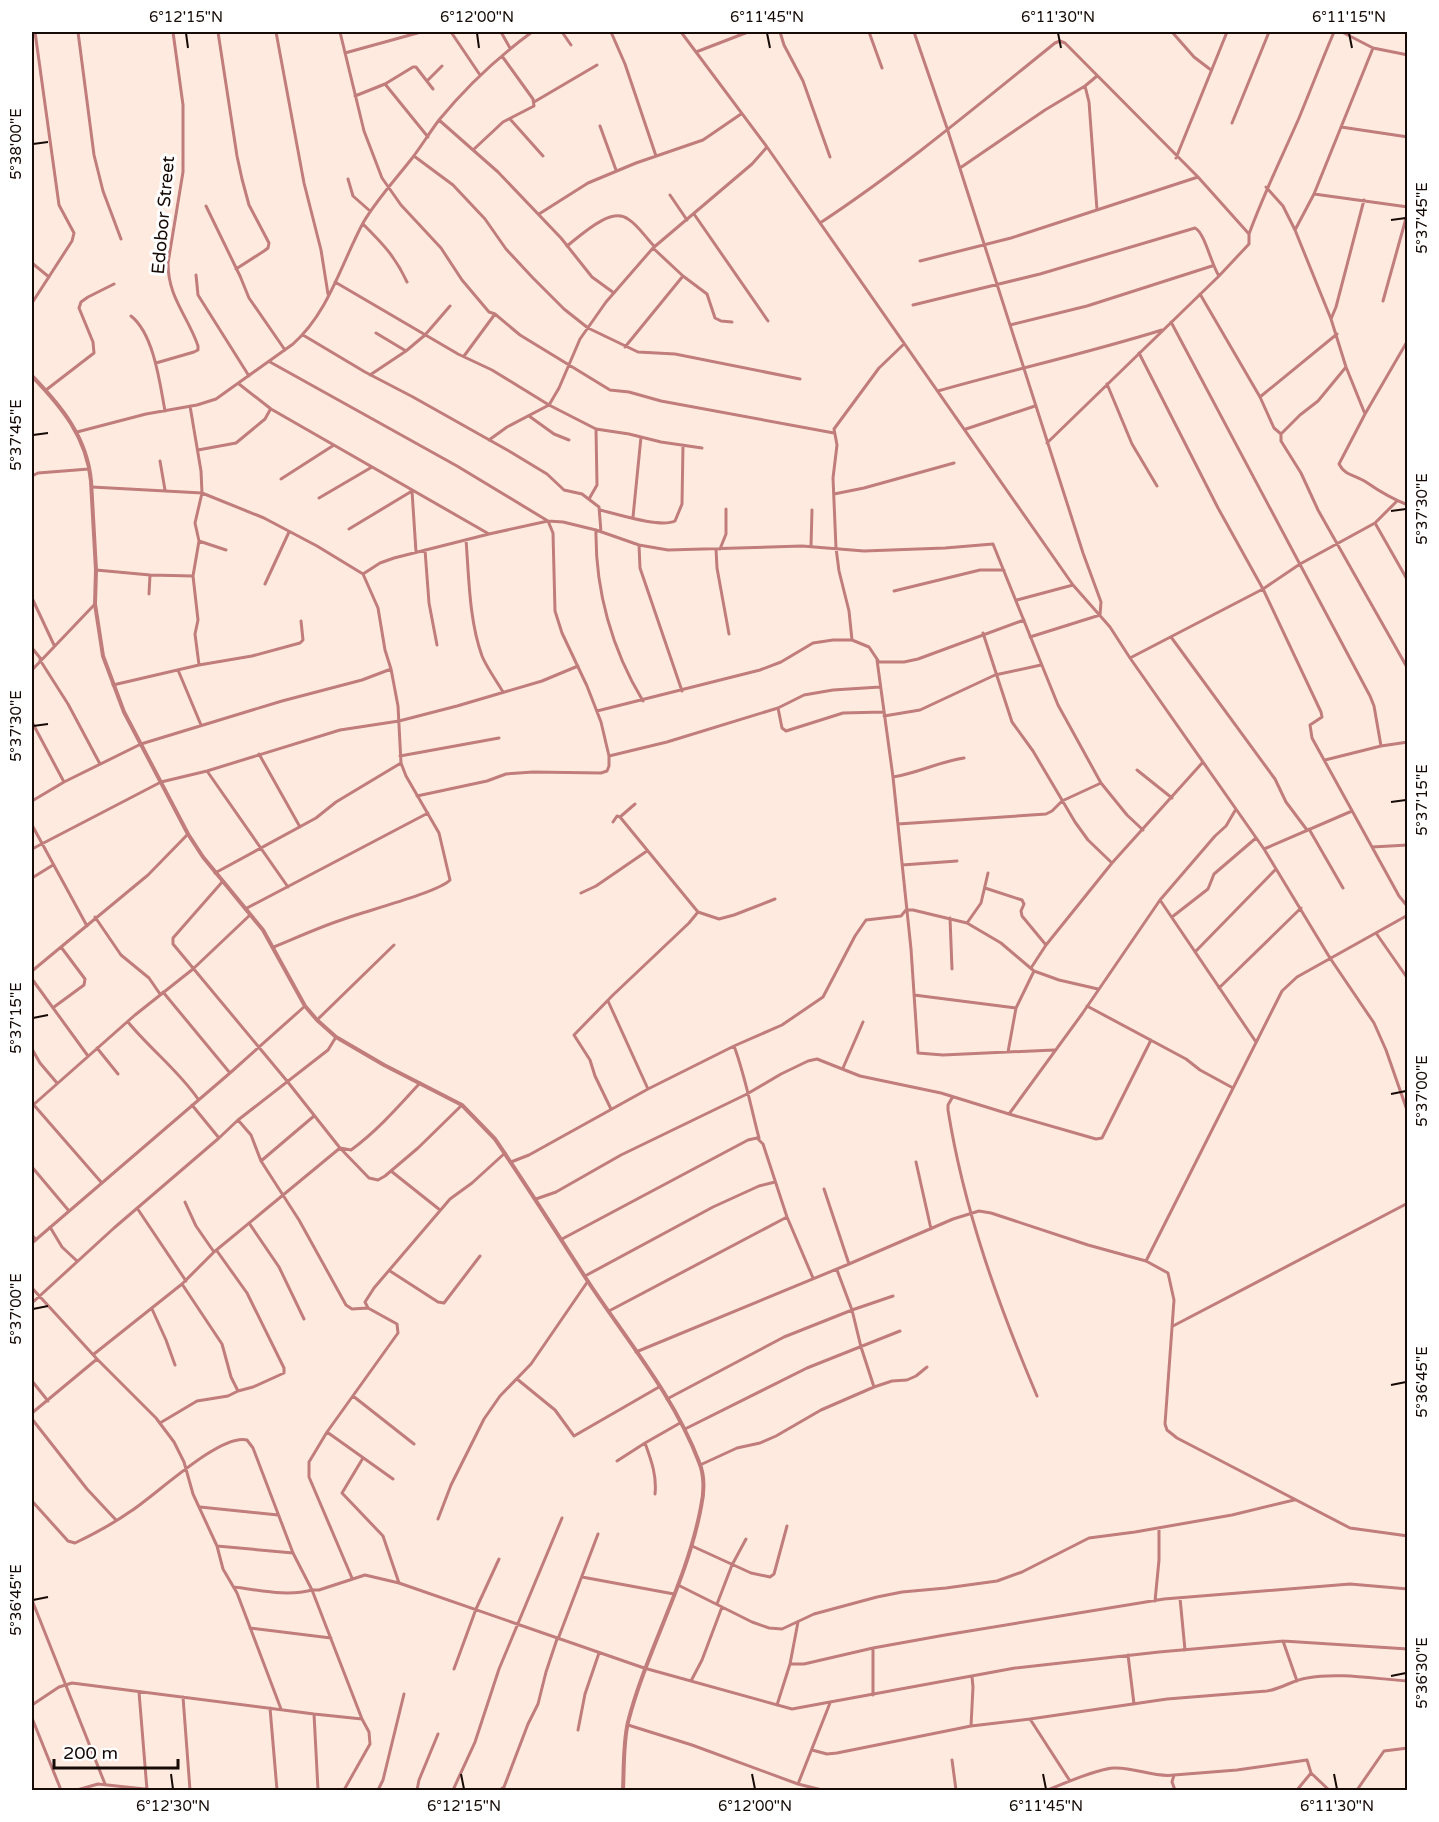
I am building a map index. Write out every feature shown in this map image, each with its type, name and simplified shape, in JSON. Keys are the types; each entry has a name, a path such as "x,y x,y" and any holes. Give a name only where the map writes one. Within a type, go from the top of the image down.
{"street":[{"path":"32,303 72,241 74,233 59,205 35,32"},
{"path":"78,32 94,155 103,191 121,239"},
{"name":"Edobor Street","path":"156,363 198,350 176,302 168,274 183,172 183,105 173,32"},
{"path":"218,32 242,179 249,205 269,243 268,248 236,269"},
{"path":"276,32 304,183 321,250 328,296"},
{"path":"340,32 364,131 387,188 441,248 462,280 489,312 495,314 520,335 610,390 834,433"},
{"path":"345,53 421,32"},
{"path":"451,32 480,76"},
{"path":"501,32 510,48"},
{"path":"77,432 216,399 270,362 303,335 336,282 370,211 387,188 414,156 439,120 480,76 510,48 532,32"},
{"path":"562,32 571,45"},
{"path":"611,32 625,64 656,156"},
{"path":"681,32 767,147 787,179 966,429 1073,585 1116,636 1264,849 1330,958 1381,1036 1407,1113"},
{"path":"696,52 748,32"},
{"path":"780,32 784,45 803,81 830,156"},
{"path":"869,32 882,68"},
{"path":"914,32 985,245 1083,553 1100,597 1100,615"},
{"path":"1172,32 1194,57 1211,70"},
{"path":"1176,158 1227,32"},
{"path":"1232,123 1269,32"},
{"path":"1047,443 1249,244 1249,234 1266,187 1299,117 1334,32"},
{"path":"1342,32 1372,48 1407,55"},
{"path":"820,223 927,146 1060,41 1065,43 1176,158 1198,177 1249,234"},
{"path":"1295,230 1314,194 1372,48"},
{"path":"502,56 534,102"},
{"path":"472,150 490,132 531,108 534,102 597,65"},
{"path":"427,81 442,66"},
{"path":"355,96 385,84 413,67 416,67 433,88"},
{"path":"960,168 1097,76"},
{"path":"385,84 428,136"},
{"path":"1085,86 1089,102 1097,210"},
{"path":"539,214 588,183 616,170 703,140 741,114"},
{"path":"510,119 543,156"},
{"path":"439,120 498,172 539,214 592,277 614,293"},
{"path":"600,126 616,170"},
{"path":"1341,127 1407,137"},
{"path":"489,440 549,405 588,328 614,293 653,247 752,164 767,147"},
{"path":"414,156 453,185 485,219 506,249 532,278 564,309 588,328 638,352 675,354 800,379"},
{"path":"920,261 1011,238 1198,177"},
{"path":"348,179 353,196 370,211"},
{"path":"1266,187 1283,206 1295,230 1331,319 1346,367 1365,414"},
{"path":"1314,194 1364,200 1407,209 1383,301"},
{"path":"670,195 687,220"},
{"path":"1331,319 1364,200"},
{"path":"206,206 249,298 285,350"},
{"path":"694,214 768,321"},
{"path":"567,246 592,225 606,219 623,216 631,220 653,247 683,276 707,294 715,318 732,322"},
{"path":"363,224 387,248 400,266 407,282"},
{"path":"913,305 998,286 1195,228 1200,232 1212,266 1219,276"},
{"path":"32,263 49,277"},
{"path":"1010,325 1088,306 1212,266"},
{"path":"196,275 198,295 249,376"},
{"path":"625,347 683,276"},
{"path":"336,282 425,335 596,429 702,448"},
{"path":"46,390 94,354 93,342 79,308 81,302 88,297 114,284"},
{"path":"1200,294 1260,397 1274,428 1281,434"},
{"path":"370,375 425,335 450,306"},
{"path":"464,356 495,314"},
{"path":"131,316 140,326 156,363 165,411"},
{"path":"1171,322 1370,696 1381,746"},
{"path":"938,391 1023,367 1098,350 1164,329"},
{"path":"376,333 406,351"},
{"path":"1260,397 1336,334"},
{"path":"303,335 547,474 564,490 582,494 599,507 597,568 606,611 623,665 643,701"},
{"path":"1407,340 1339,464 1346,474 1364,481 1374,489 1407,506"},
{"path":"852,640 849,611 836,548 833,478 837,445 834,433 836,425 879,368 904,344"},
{"path":"1139,353 1218,508 1263,589 1323,715 1309,727 1312,738 1407,908"},
{"path":"270,362 458,466 548,521 553,533 555,611 562,633 597,711 609,756 607,771 602,773 506,774 487,781 417,796"},
{"path":"1346,367 1318,401 1281,434 1281,441 1301,473 1318,510 1407,669"},
{"path":"32,376 46,390 83,443 92,487 96,570 95,604 103,656 124,712 188,834 215,873 252,914 274,947 305,1006 317,1020 336,1037 384,1065 462,1104 480,1122 505,1153 667,1399 700,1465 704,1484 703,1495 692,1546 664,1623 644,1668 628,1725 623,1791"},
{"path":"239,384 271,409 489,534"},
{"path":"1107,384 1132,444 1157,486"},
{"path":"190,406 201,471 202,493 195,523 199,541 193,576 198,620 195,634 199,665"},
{"path":"966,429 1035,406"},
{"path":"198,450 236,444 265,419 271,409"},
{"path":"528,416 554,434 569,441"},
{"path":"589,499 597,485 596,429"},
{"path":"633,517 641,438"},
{"path":"280,478 334,445"},
{"path":"600,510 656,522 675,521 682,504 683,446"},
{"path":"160,461 165,490"},
{"path":"834,494 954,464"},
{"path":"320,498 372,467"},
{"path":"32,476 90,469"},
{"path":"92,487 202,493 264,518 363,574 378,608 399,722 401,763 439,833 450,880 448,883 344,919 274,947"},
{"path":"349,529 412,491"},
{"path":"412,491 416,552"},
{"path":"1130,658 1263,589 1300,564 1375,523 1397,501"},
{"path":"726,509 726,534 718,549 717,568 729,634"},
{"path":"811,546 812,510"},
{"path":"363,574 380,563 416,552 548,521 563,522 599,531 639,546 668,550 811,546 864,551 945,548 990,543 995,546 1058,705 1101,783 1143,830"},
{"path":"1375,523 1407,582"},
{"path":"265,584 289,532"},
{"path":"466,540 471,601 478,642 483,658 504,692"},
{"path":"199,541 226,550"},
{"path":"639,546 640,568 682,691"},
{"path":"425,550 429,603 436,645"},
{"path":"96,570 193,576"},
{"path":"894,591 980,570 1004,570"},
{"path":"149,594 150,575"},
{"path":"1017,600 1073,585"},
{"path":"32,598 54,645"},
{"path":"32,670 95,604"},
{"path":"1030,637 1100,615"},
{"path":"877,660 884,663 918,659 983,633 1024,620"},
{"path":"113,685 199,665 252,656 300,643 303,640 301,621"},
{"path":"983,633 1012,722 1033,750 1062,801 1088,840 1112,863"},
{"path":"1171,637 1275,779 1286,802 1308,830 1343,888"},
{"path":"597,711 760,670 781,662 821,640 852,640 869,647 877,660 893,777 914,995 917,1051 920,1055 1055,1050"},
{"path":"32,648 68,704 100,764"},
{"path":"778,708 782,728 786,731 843,713 883,714 920,710 995,675 1041,665"},
{"path":"32,849 161,782 207,771 340,730 399,722 542,681 578,666"},
{"path":"32,801 64,782 141,744 282,701 362,680 391,669"},
{"path":"178,670 201,725"},
{"path":"609,756 667,742 778,708 804,695 833,690 880,687"},
{"path":"32,722 64,782"},
{"path":"400,756 499,738"},
{"path":"1325,760 1407,742"},
{"path":"259,754 300,827"},
{"path":"893,777 910,774 945,761 964,758"},
{"path":"1008,1052 1016,1008 1032,970 1046,945 1112,863 1203,762"},
{"path":"215,873 316,818 336,802 401,763"},
{"path":"1137,770 1172,798"},
{"path":"207,771 288,887"},
{"path":"898,824 1046,814 1062,801 1101,783"},
{"path":"613,822 617,816 620,817 635,804"},
{"path":"1009,1114 1160,900 1226,826 1236,809"},
{"path":"1264,849 1352,811"},
{"path":"247,909 428,813"},
{"path":"620,817 698,912 719,919 775,899"},
{"path":"32,825 87,926"},
{"path":"32,972 148,875 188,834"},
{"path":"1172,917 1208,889 1214,874 1256,838"},
{"path":"1372,847 1407,845"},
{"path":"580,893 596,886 648,851"},
{"path":"902,865 957,861"},
{"path":"32,878 53,865"},
{"path":"1195,952 1276,869"},
{"path":"967,923 981,903 988,873"},
{"path":"223,881 172,938 173,944 340,1148 369,1178 378,1180 391,1171 459,1110 462,1104"},
{"path":"985,888 1022,900 1024,904 1022,916 1046,945"},
{"path":"1160,900 1256,1042"},
{"path":"1219,988 1301,908"},
{"path":"906,910 967,923 1001,943 1032,970 1059,980 1098,989"},
{"path":"511,1162 529,1155 648,1089 782,1024 823,997 855,936 866,920 901,916 906,910"},
{"path":"611,1109 590,1060 574,1035 689,924 698,912"},
{"path":"101,1182 32,1105 192,969 252,914"},
{"path":"1146,1261 1282,991 1289,983 1330,958 1407,915"},
{"path":"95,917 122,955 149,978 230,1073"},
{"path":"950,918 952,969"},
{"path":"1376,933 1407,979"},
{"path":"317,1020 394,945"},
{"path":"54,1007 85,982 61,947"},
{"path":"32,979 88,1056"},
{"path":"914,995 1016,1008"},
{"path":"608,1001 648,1089"},
{"path":"32,1243 305,1006"},
{"path":"1087,1006 1233,1088"},
{"path":"128,1022 181,1077 198,1099"},
{"path":"843,1068 863,1023"},
{"path":"32,1303 238,1120 328,1050 336,1037"},
{"path":"536,1199 556,1192 621,1155 747,1094 808,1061 817,1059 860,1076 940,1093 1096,1139 1102,1138 1151,1040"},
{"path":"734,1046 743,1072 759,1138 787,1217 814,1279"},
{"path":"97,1048 118,1074"},
{"path":"32,1049 40,1063 57,1083"},
{"path":"94,1354 184,1282 249,1223 340,1148 351,1150 361,1143 420,1083"},
{"path":"952,1098 948,1105 949,1118 970,1213 1006,1323 1036,1396"},
{"path":"192,1105 219,1138"},
{"path":"261,1161 315,1115"},
{"path":"238,1120 251,1135 261,1161 298,1220 346,1305 352,1309 368,1308 397,1324 399,1328 394,1339 327,1432 309,1462 309,1477 352,1578"},
{"path":"562,1239 748,1140 759,1138"},
{"path":"368,1308 366,1300 374,1288 440,1210 505,1153"},
{"path":"916,1162 931,1229"},
{"path":"32,1167 69,1211"},
{"path":"391,1171 440,1210"},
{"path":"438,1519 451,1485 484,1419 500,1396 531,1364 586,1279 713,1207 759,1186 776,1182"},
{"path":"824,1189 849,1264"},
{"path":"160,1423 197,1401 228,1396 284,1373 285,1370 247,1293 196,1226 185,1202"},
{"path":"1172,1326 1407,1203"},
{"path":"137,1208 222,1344 231,1377 238,1391"},
{"path":"636,1352 970,1213 979,1211 991,1213 1088,1245 1146,1261 1164,1269 1170,1277 1174,1300 1165,1414 1167,1430 1177,1438 1350,1528 1407,1536"},
{"path":"609,1311 787,1217"},
{"path":"249,1223 279,1267 304,1319"},
{"path":"50,1227 62,1247 78,1261"},
{"path":"32,1235 36,1240"},
{"path":"390,1271 438,1302 444,1303 480,1256"},
{"path":"837,1269 874,1387"},
{"path":"32,1288 160,1423 174,1442 281,1709"},
{"path":"667,1399 784,1337 893,1296"},
{"path":"151,1308 175,1365"},
{"path":"683,1430 807,1368 900,1331"},
{"path":"32,1413 97,1359"},
{"path":"700,1465 736,1448 760,1443 776,1436 821,1410 874,1387 892,1381 907,1380 916,1376 927,1366"},
{"path":"517,1379 555,1410 576,1436 659,1387"},
{"path":"32,1382 48,1401"},
{"path":"353,1396 414,1444"},
{"path":"32,1419 87,1489 116,1520"},
{"path":"617,1461 680,1424"},
{"path":"327,1432 393,1479"},
{"path":"32,1501 70,1543 78,1542 132,1511 170,1479 215,1449 238,1439 247,1440 293,1553 312,1590 369,1732 370,1744 344,1791"},
{"path":"645,1443 654,1468 656,1494"},
{"path":"363,1458 342,1493 383,1536 399,1583"},
{"path":"678,1585 769,1628 783,1629 814,1614 877,1597 997,1581 1036,1565 1089,1538 1232,1515 1296,1500"},
{"path":"198,1506 278,1515"},
{"path":"453,1791 474,1742 499,1669 562,1518"},
{"path":"692,1546 751,1573 770,1577 773,1576 787,1526"},
{"path":"1155,1601 1159,1528"},
{"path":"500,1791 538,1704 546,1672 598,1534"},
{"path":"717,1604 732,1565 746,1539"},
{"path":"217,1546 293,1553"},
{"path":"454,1669 476,1610 499,1559"},
{"path":"234,1587 302,1593 365,1575 399,1583 644,1668 792,1709 1025,1667 1128,1655 1282,1641 1407,1649"},
{"path":"582,1577 674,1594"},
{"path":"790,1664 804,1664 873,1648 1155,1601 1350,1584 1407,1589"},
{"path":"1180,1598 1185,1650"},
{"path":"32,1600 105,1784"},
{"path":"691,1682 722,1607"},
{"path":"777,1706 790,1664 798,1621"},
{"path":"250,1628 331,1638"},
{"path":"1282,1641 1297,1681"},
{"path":"873,1648 873,1695"},
{"path":"578,1730 585,1694 599,1653"},
{"path":"1128,1655 1134,1704"},
{"path":"970,1726 974,1687 972,1677"},
{"path":"812,1750 827,1754 837,1753 970,1726 1167,1699 1267,1691 1280,1689 1297,1681 1321,1677 1407,1681"},
{"path":"32,1705 66,1684 76,1683 362,1719"},
{"path":"140,1692 147,1790"},
{"path":"378,1791 383,1780 404,1694"},
{"path":"183,1697 190,1791"},
{"path":"798,1784 830,1703"},
{"path":"270,1708 277,1791"},
{"path":"314,1714 318,1791"},
{"path":"32,1718 61,1791"},
{"path":"1030,1719 1070,1781"},
{"path":"628,1725 822,1791"},
{"path":"417,1791 419,1780 438,1734"},
{"path":"1357,1791 1384,1751 1407,1748"},
{"path":"1048,1791 1070,1781 1114,1768 1166,1776 1237,1770 1303,1759 1310,1763 1311,1773 1329,1791"},
{"path":"952,1760 956,1791"},
{"path":"1297,1791 1311,1773"},
{"path":"1174,1775 1172,1782 1175,1791"},
{"path":"77,1791 98,1784 123,1789 153,1791"}]}
